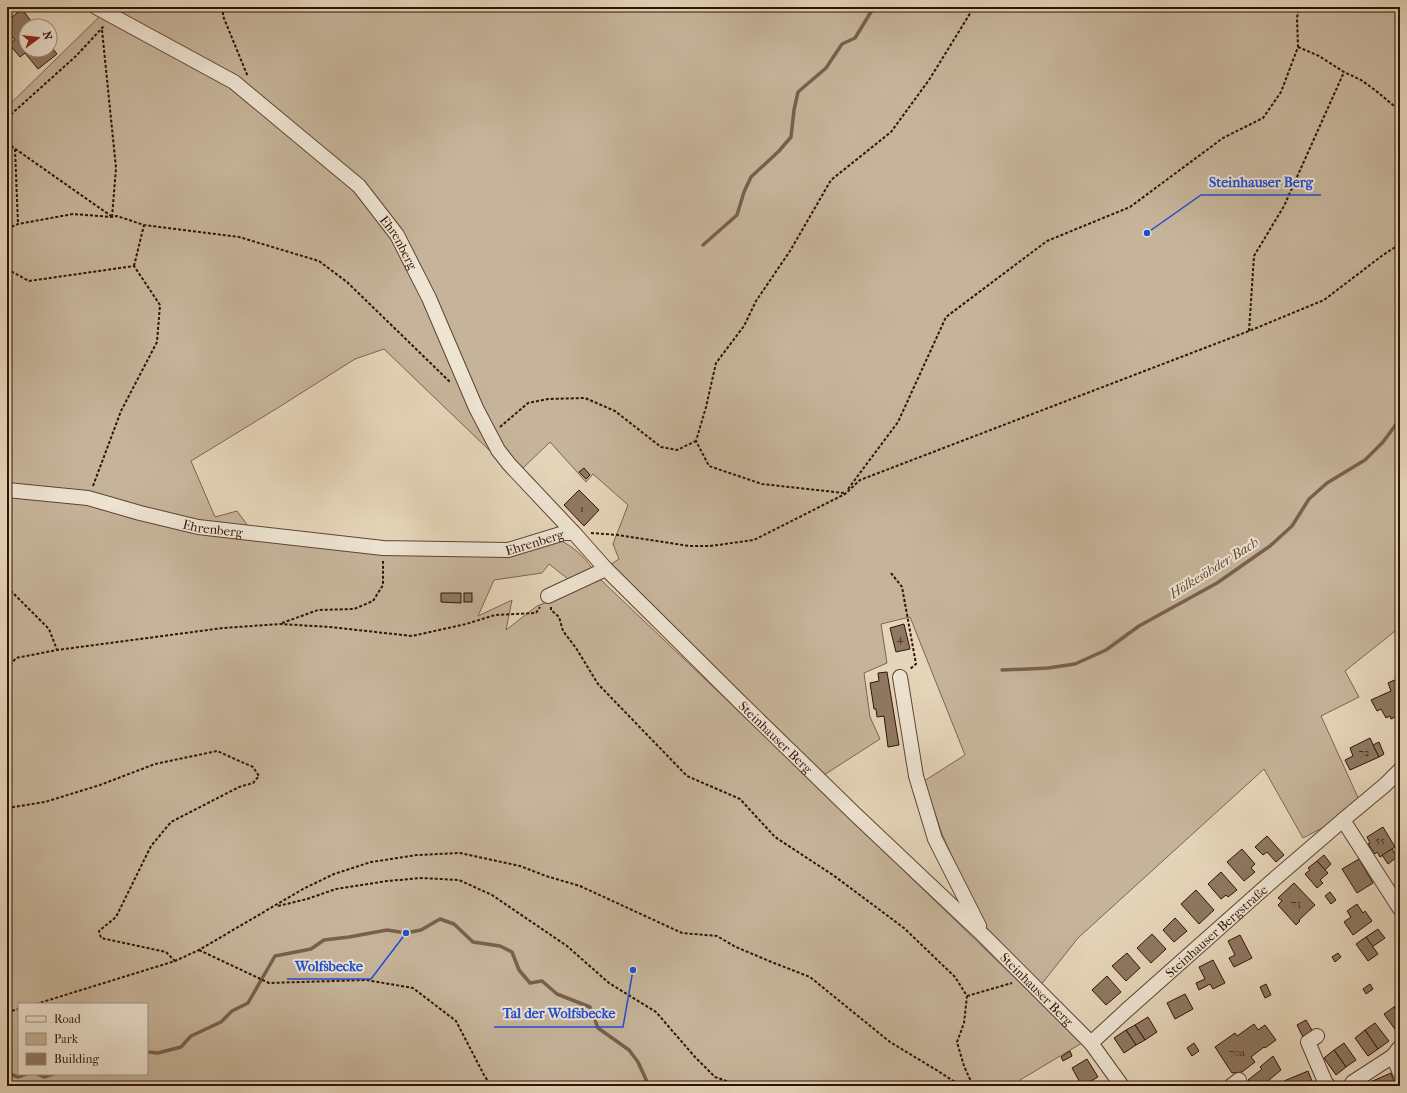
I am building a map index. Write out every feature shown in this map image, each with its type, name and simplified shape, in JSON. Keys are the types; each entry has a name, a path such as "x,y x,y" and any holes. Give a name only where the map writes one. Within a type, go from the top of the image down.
{"street":[{"name":"Ehrenberg","path":"96,7 234,82 359,186 397,235 429,298 476,408 498,450 509,464 574,533"},
{"name":"Ehrenberg","path":"7,490 88,498 198,527 383,548 508,550 564,533 574,533"},
{"name":"Steinhauser Berg","path":"574,533 606,569 751,713 984,936 1090,1043 1122,1086"},
{"path":"548,596 606,569"},
{"name":"Steinhauser Berg","path":"900,677 916,776 931,825 936,839 984,936"},
{"name":"Steinhauser Bergstraße","path":"1090,1043 1343,820 1385,785 1400,770"},
{"path":"1343,820 1400,909"},
{"path":"1317,1036 1308,1042 1326,1084 1329,1086"},
{"path":"1350,1086 1352,1082 1396,1052 1400,1073"}],"path":[{"path":"223,7 224,16 250,82"},
{"path":"845,494 762,484 709,466 696,441 706,407 716,363 744,326 756,301 790,251 831,180 891,132 929,80 974,7"},
{"path":"845,494 898,422 946,317 1047,241 1130,207 1223,138 1263,118 1281,92 1298,47 1297,18 1300,7"},
{"path":"7,118 76,56 113,17"},
{"path":"102,30 116,168 112,217"},
{"path":"1298,47 1319,56 1344,72 1361,80 1400,111"},
{"path":"1249,331 1254,256 1284,206 1344,72"},
{"path":"7,143 112,217"},
{"path":"16,149 18,224"},
{"path":"7,229 18,224 73,214 112,217 117,216 144,225 239,237 319,261 347,282 454,386"},
{"path":"88,498 121,411 157,342 160,305 134,266 144,225"},
{"path":"574,533 618,535 689,546 710,546 754,540 845,494 860,480 1249,331 1324,300 1383,254 1400,244"},
{"path":"7,269 29,281 134,266"},
{"path":"490,435 528,403 548,399 585,398 615,411 661,447 677,450 696,441"},
{"path":"280,624 318,610 354,609 373,601 382,585 383,548"},
{"path":"891,573 902,587 916,664 900,677"},
{"path":"7,586 49,629 58,650"},
{"path":"7,669 16,658 58,650 223,628 280,624 330,627 412,636 466,624 495,615 536,613 548,596"},
{"path":"548,596 551,610 559,617 563,631 576,648 598,684 687,776 740,799 775,837 833,875 904,928 955,977 967,996 964,1024 957,1042 964,1066 973,1086"},
{"path":"7,808 46,802 155,764 217,751 253,767 260,776 253,784 238,787 171,822 151,846 116,917 99,930 102,938 166,952 175,960"},
{"path":"39,1003 175,960 199,950 303,889 334,874 371,862 418,855 460,853 520,866 546,876 580,886 682,933 717,936 736,947 810,977 890,1042 961,1086"},
{"path":"274,907 307,899 336,888 422,878 459,880 492,895 567,946 609,983 656,1012 695,1057 715,1077 741,1086"},
{"path":"199,950 269,983 366,980 413,988 456,1021 491,1086"},
{"path":"967,996 1026,979"},
{"path":"7,1012 18,1009"}],"green space":[{"path":"82,7 1400,7 1400,627 1345,671 1359,697 1321,716 1360,802 1341,818 1303,838 1264,769 1078,938 1040,986 985,930 942,834 924,781 965,755 910,617 881,624 887,663 864,673 870,717 880,739 824,775 608,566 619,559 613,544 628,505 593,474 586,482 550,442 520,471 513,473 384,349 355,359 191,461 215,517 237,511 251,530 436,549 559,540 569,545 581,555 592,568 568,579 549,564 542,573 494,580 478,616 512,600 506,630 537,606 574,591 596,577 601,580 1082,1043 1020,1080 1025,1086 7,1086 7,107 99,17"}],"building":[{"path":"22,9 29,18 18,18 18,55 9,44 15,40 7,31 7,21"},
{"path":"29,58 52,58 38,69"},
{"path":"584,468 590,475 586,479 579,472"},
{"path":"579,490 599,510 584,526 564,505"},
{"path":"441,593 461,593 461,603 441,602"},
{"path":"464,593 472,593 472,602 464,602"},
{"path":"904,624 910,649 896,652 890,628"},
{"path":"887,672 899,745 888,747 884,716 877,717 876,709 874,709 870,683 879,681 878,673"},
{"path":"1399,678 1400,686 1395,688 1400,698 1400,713 1391,719 1390,716 1386,718 1381,709 1377,711 1371,700 1391,691 1388,683"},
{"path":"1370,738 1379,757 1350,770 1345,760 1353,756 1350,748"},
{"path":"1379,742 1384,754 1379,757 1373,745"},
{"path":"1383,827 1395,847 1380,857 1377,852 1375,854 1368,844 1370,843 1367,837"},
{"path":"1267,836 1284,855 1276,862 1267,852 1263,855 1255,847"},
{"path":"1242,849 1255,864 1251,868 1255,872 1244,881 1227,862"},
{"path":"1392,849 1397,857 1388,864 1382,855"},
{"path":"1324,855 1331,864 1325,870 1317,861"},
{"path":"1359,859 1373,883 1357,893 1342,869"},
{"path":"1317,861 1328,873 1320,880 1323,883 1317,888 1305,874 1310,870 1308,868"},
{"path":"1221,872 1237,890 1228,897 1226,895 1221,899 1208,884"},
{"path":"1294,883 1315,905 1299,920 1300,921 1296,925 1278,905 1282,901 1278,898"},
{"path":"1196,890 1214,910 1199,924 1181,904"},
{"path":"1330,892 1336,900 1331,904 1325,896"},
{"path":"1357,904 1363,913 1365,911 1372,921 1353,935 1344,922 1351,917 1347,911"},
{"path":"1175,918 1187,931 1174,942 1163,930"},
{"path":"1378,929 1385,938 1372,947 1366,937"},
{"path":"1152,934 1166,949 1151,963 1137,948"},
{"path":"1240,935 1252,958 1234,967 1229,958 1235,955 1228,941"},
{"path":"1366,937 1378,954 1368,961 1356,944"},
{"path":"1127,953 1140,968 1126,981 1112,966"},
{"path":"1338,953 1341,957 1335,962 1332,957"},
{"path":"1213,960 1225,983 1213,989 1210,984 1199,990 1196,983 1205,979 1199,967"},
{"path":"1107,976 1121,992 1106,1005 1092,990"},
{"path":"1266,984 1271,995 1265,998 1260,987"},
{"path":"1370,984 1373,989 1366,994 1363,989"},
{"path":"1185,994 1193,1009 1175,1019 1167,1003"},
{"path":"1400,1003 1400,1015 1394,1007"},
{"path":"1394,1007 1400,1015 1400,1030 1397,1032 1384,1014"},
{"path":"1148,1017 1157,1032 1145,1040 1135,1025"},
{"path":"1306,1020 1313,1032 1303,1037 1297,1025"},
{"path":"1375,1023 1389,1041 1378,1049 1365,1030"},
{"path":"1254,1024 1258,1030 1265,1025 1276,1040 1251,1057 1255,1062 1242,1072 1232,1073 1215,1047 1235,1033 1237,1036"},
{"path":"1135,1025 1145,1040 1136,1045 1126,1030"},
{"path":"1126,1030 1136,1045 1124,1053 1114,1038"},
{"path":"1365,1030 1378,1049 1368,1056 1355,1038"},
{"path":"1194,1043 1199,1051 1192,1056 1187,1048"},
{"path":"1344,1043 1356,1060 1346,1067 1334,1050"},
{"path":"1334,1050 1346,1067 1336,1075 1324,1058"},
{"path":"1070,1051 1072,1056 1063,1061 1061,1057"},
{"path":"1273,1056 1281,1070 1262,1086 1253,1086 1248,1080 1262,1069 1260,1067"},
{"path":"1087,1059 1098,1077 1082,1086 1072,1068"},
{"path":"1308,1071 1314,1086 1286,1086 1284,1081"},
{"path":"1391,1073 1395,1084 1391,1086 1370,1086 1368,1083"}],"waterway":[{"path":"703,245 737,215 744,192 751,177 779,151 791,137 798,92 826,68 842,44 855,38 874,7"},
{"name":"Hölkesöhder Bach","path":"1002,670 1048,668 1075,664 1106,650 1139,626 1217,583 1270,546 1292,526 1309,499 1327,483 1365,460 1383,442 1400,419"},
{"path":"148,1052 158,1053 181,1047 191,1036 221,1022 232,1011 248,1003 275,956 311,949 324,940 387,930 406,933 421,930 440,919 454,924 473,942 500,946 512,952 519,970 530,983 542,981 557,994 590,1007 598,1028 629,1050 638,1062 649,1086"},
{"path":"7,1073 18,1077 23,1075"},
{"path":"39,1075 44,1077 50,1075"}],"place":[{"name":"Steinhauser Berg","path":"1147,233"},
{"name":"Wolfsbecke","path":"406,933"},
{"name":"Tal der Wolfsbecke","path":"633,970"}]}
